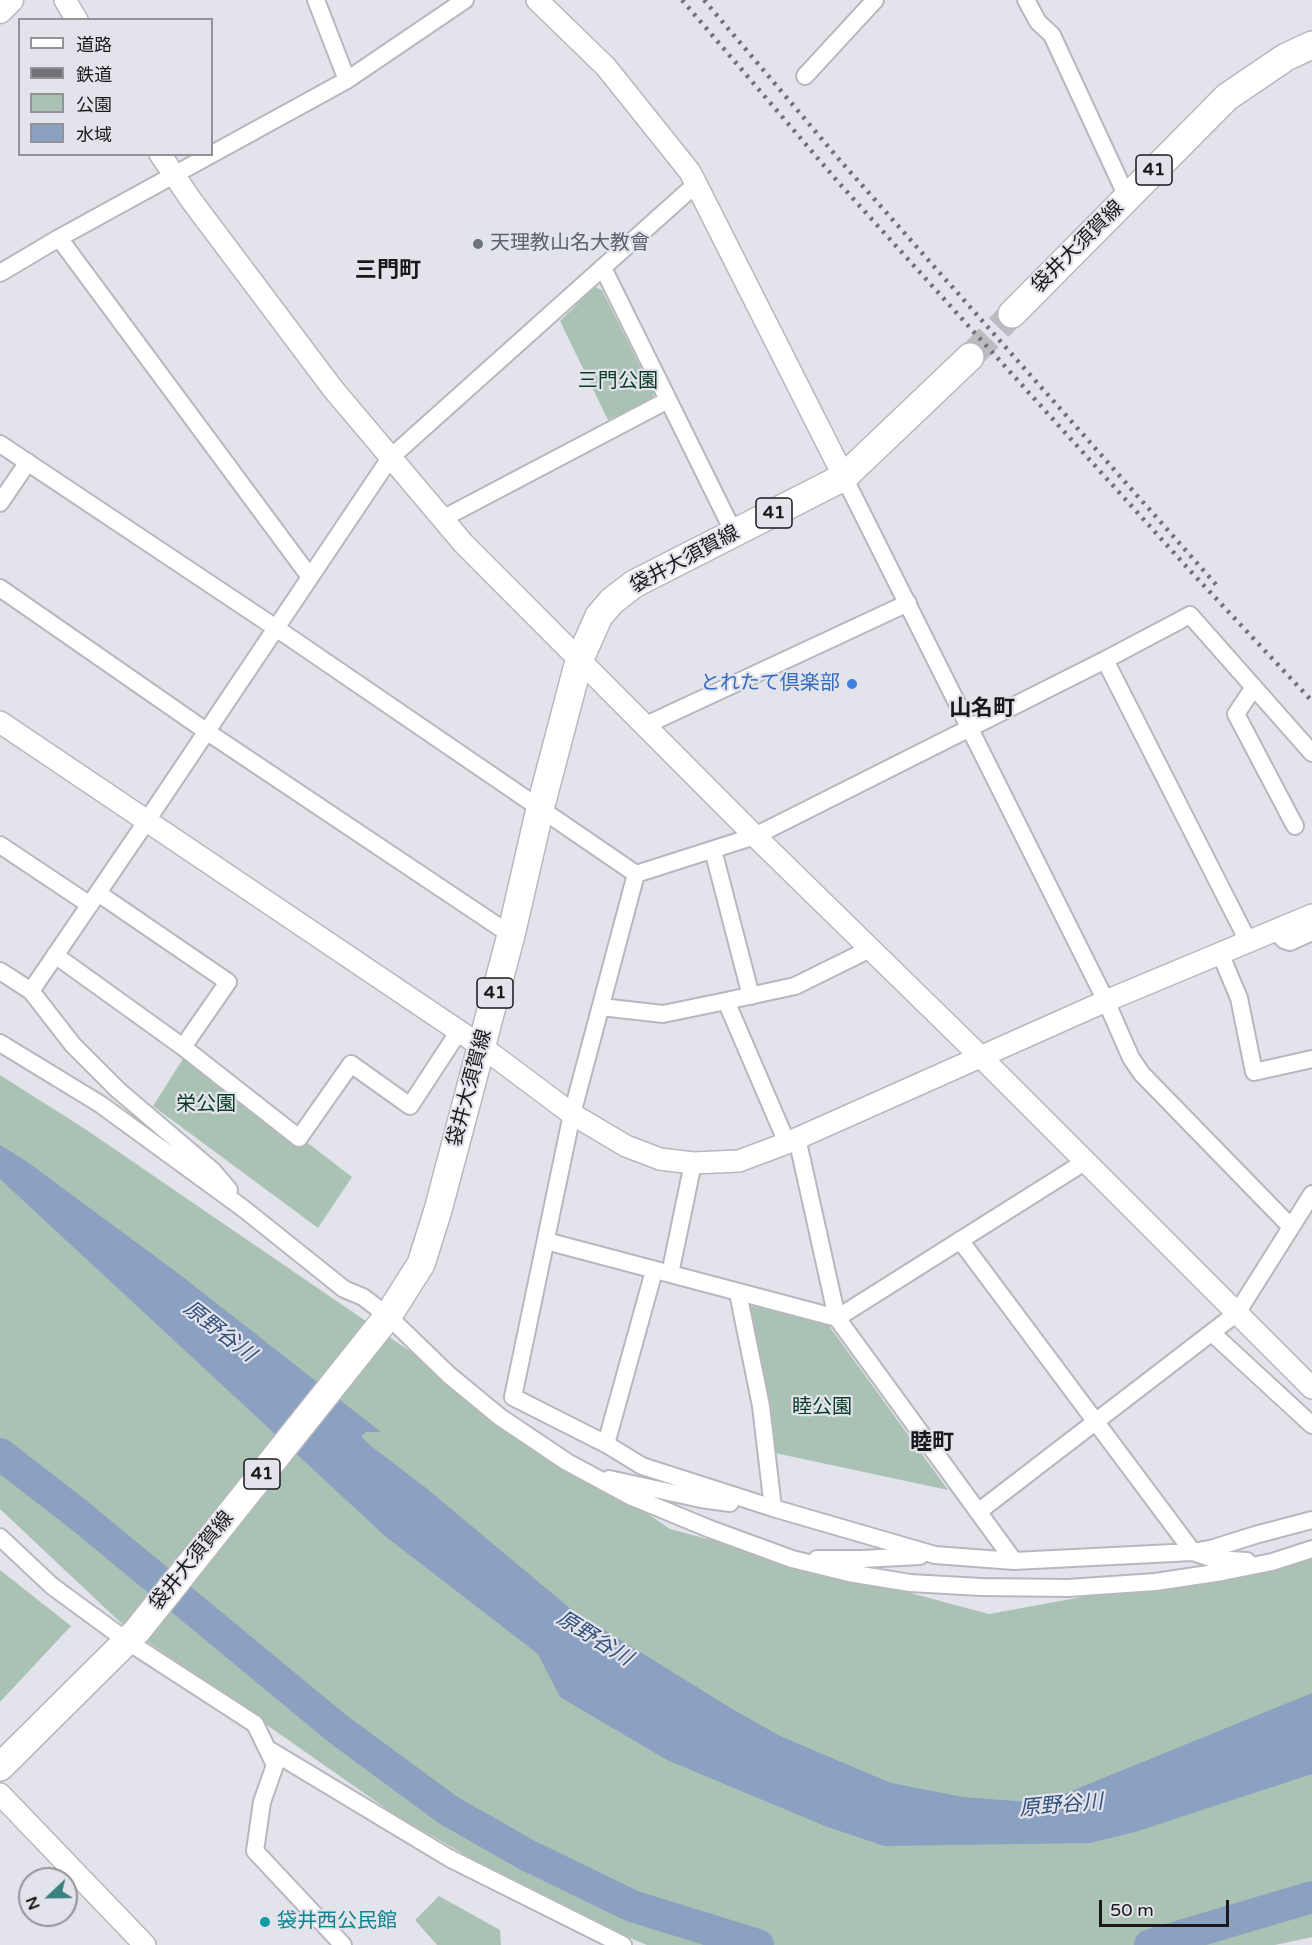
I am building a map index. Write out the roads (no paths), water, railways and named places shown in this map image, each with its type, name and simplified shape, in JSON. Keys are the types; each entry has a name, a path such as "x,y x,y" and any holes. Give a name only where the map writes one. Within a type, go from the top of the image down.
{"main road":[{"path":"0,11 11,0"},
{"name":"袋井大須賀線","path":"1012,314 1227,97 1286,57 1312,45"},
{"name":"袋井大須賀線","path":"0,1767 132,1636 388,1316 421,1264 438,1210 511,935 540,809 579,661 599,616 612,601 634,584 844,477 970,357"}],"street":[{"path":"65,0 76,18"},
{"path":"316,0 347,80"},
{"path":"213,154 347,80 465,0"},
{"path":"537,0 606,67 690,172 971,728 1106,1001 1131,1058 1142,1074 1291,1227"},
{"path":"805,76 875,0"},
{"path":"1026,0 1038,22 1052,35 1127,198"},
{"path":"161,156 173,176 333,389 463,543 579,661 755,836 872,948 1237,1313 1308,1378"},
{"path":"0,273 209,156"},
{"path":"31,992 390,458 696,184"},
{"path":"59,238 310,577"},
{"path":"603,268 734,533"},
{"path":"442,519 668,400"},
{"path":"0,444 276,628 636,874"},
{"path":"0,503 28,462"},
{"path":"0,588 206,731 511,935"},
{"path":"646,726 908,603"},
{"path":"636,874 755,836 1106,660 1190,615 1312,753"},
{"path":"1106,660 1248,941"},
{"path":"1254,687 1236,714 1295,826"},
{"path":"0,722 481,1046 572,1114 626,1146 660,1159 693,1163 739,1161 792,1140 1106,1001 1312,915"},
{"path":"0,845 94,899 228,982 183,1047"},
{"path":"713,850 751,996"},
{"path":"636,874 572,1114 513,1397 606,1444 642,1466 773,1509 935,1555"},
{"path":"1275,930 1284,940 1290,942 1312,932"},
{"path":"601,1007 663,1014 751,996 795,986 872,948"},
{"path":"1220,953 1239,998 1254,1072 1312,1059"},
{"path":"56,955 183,1047 299,1137 351,1064 410,1106 459,1031"},
{"path":"0,971 31,992 73,1045 118,1090 212,1170 244,1209"},
{"path":"726,1001 792,1140 837,1318 1014,1561"},
{"path":"0,1043 100,1104 244,1209 344,1289 363,1297 388,1316 449,1375 500,1417 567,1462 594,1477 630,1496 710,1529 792,1558 849,1573 910,1582 981,1587 1068,1588 1155,1582 1272,1562 1312,1549"},
{"path":"546,1241 837,1318 1086,1161"},
{"path":"606,1444 662,1273 693,1163"},
{"path":"978,1512 1237,1313 1312,1194"},
{"path":"960,1240 1193,1552 1213,1559 1272,1562"},
{"path":"738,1293 761,1406 773,1509"},
{"path":"1212,1333 1312,1425"},
{"path":"594,1477 646,1485 701,1499 773,1509"},
{"path":"792,1558 862,1559 935,1555 1014,1561 1193,1552 1312,1520"},
{"path":"0,1537 52,1586 132,1636 255,1724 275,1765 262,1802 255,1851 343,1945"},
{"path":"268,1749 449,1858 623,1945"},
{"path":"0,1794 145,1945"}],"water":[{"path":"0,1145 26,1161 179,1274 381,1432 366,1432 361,1436 572,1610 780,1736 891,1783 963,1797 1042,1803 1312,1693 1312,1774 1135,1832 1090,1843 884,1846 825,1826 667,1760 560,1697 538,1654 385,1536 0,1179"}],"waterway":[{"name":"原野谷川","path":"0,1454 79,1515 338,1729 448,1810 527,1855 632,1906 758,1945"},
{"name":"原野谷川","path":"1150,1945 1312,1897"}],"tunnel":[{"path":"970,357 1012,314"}],"railway":[{"path":"682,0 839,183 1194,575 1312,701"},
{"path":"704,0 837,157 1220,589"}],"place":[{"name":"天理教山名大教會","path":"478,244"},
{"name":"とれたて倶楽部","path":"852,684"},
{"name":"袋井西公民館","path":"265,1922"}],"district":[{"name":"三門町","path":"388,271"},
{"name":"山名町","path":"982,709"},
{"name":"睦町","path":"932,1443"}],"park label":[{"name":"三門公園","path":"618,382"},
{"name":"栄公園","path":"206,1105"},
{"name":"睦公園","path":"822,1408"}]}
